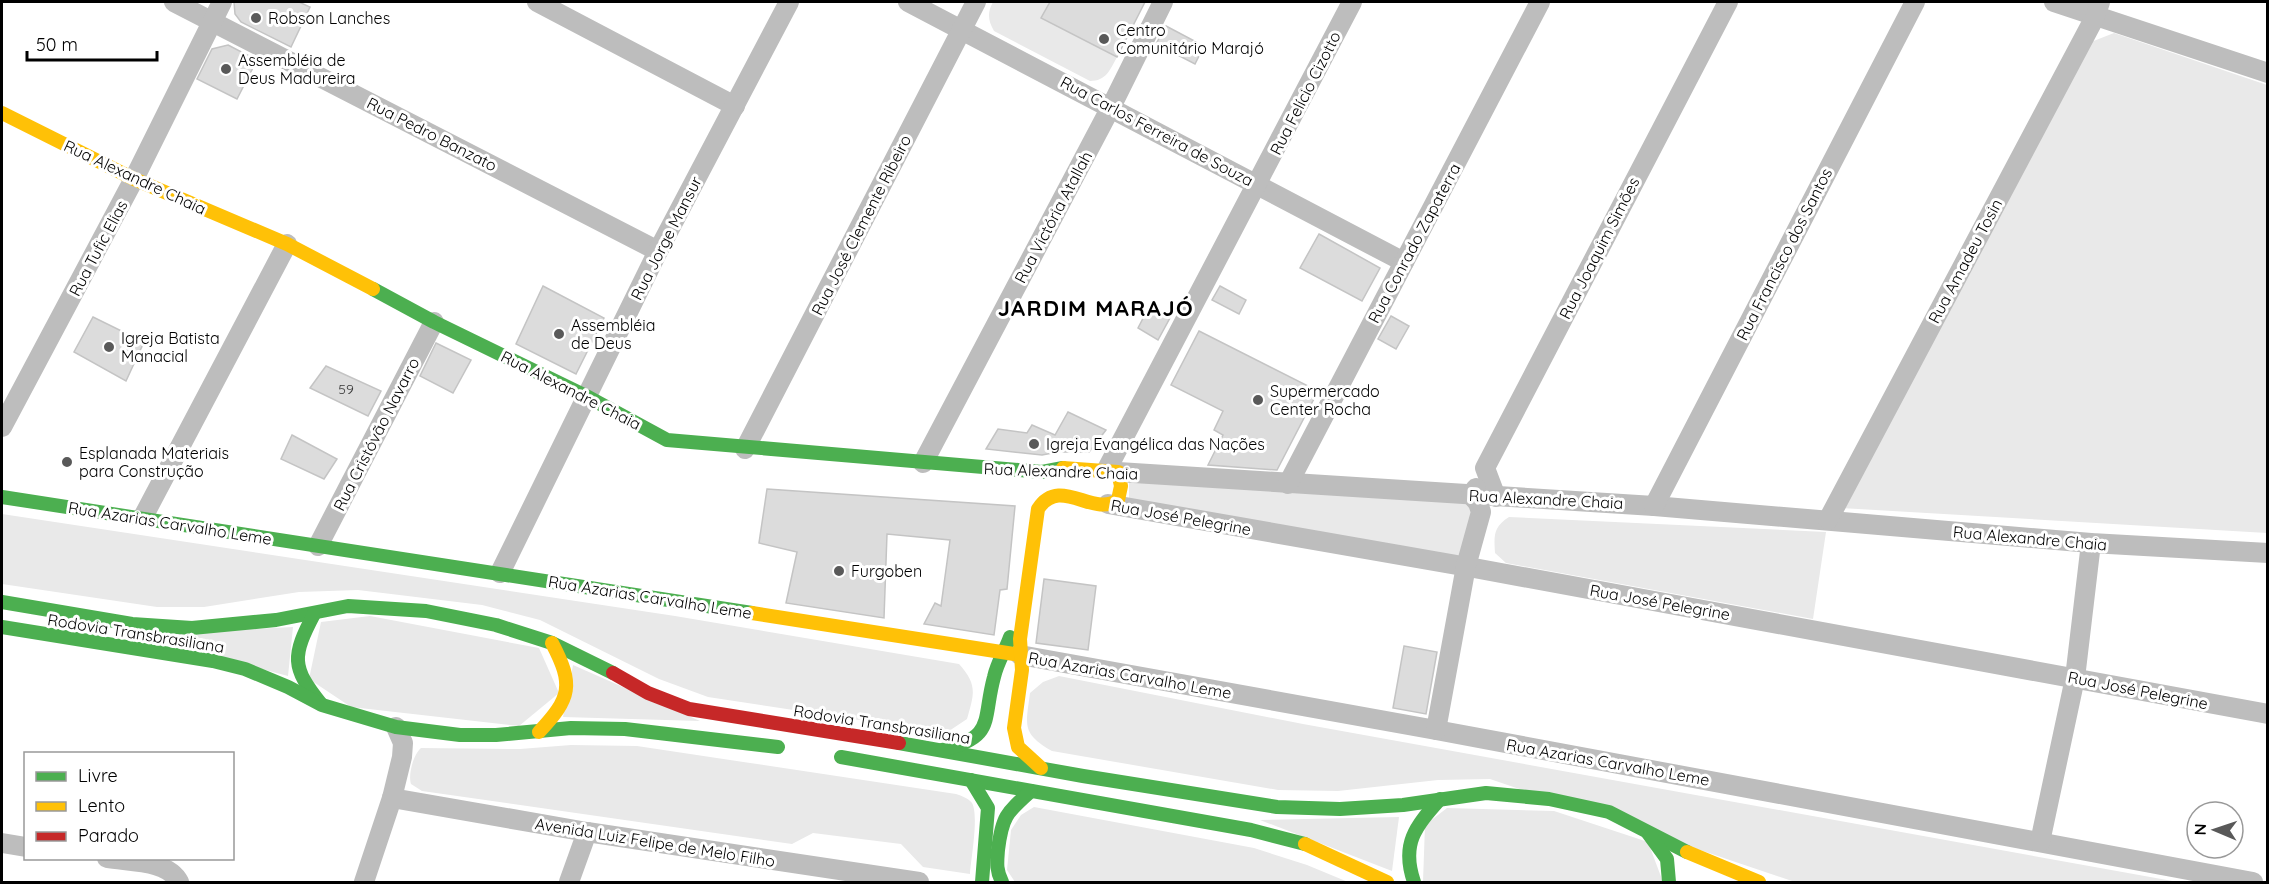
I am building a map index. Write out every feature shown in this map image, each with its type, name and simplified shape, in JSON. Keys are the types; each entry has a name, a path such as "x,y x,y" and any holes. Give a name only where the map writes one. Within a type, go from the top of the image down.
{"main road":[{"name":"Rua Alexandre Chaia","path":"2,113 134,179 287,244 434,322 586,396 667,440 923,463 1039,477 1057,468 1100,477"},
{"path":"1100,477 1122,483 1122,492 1117,500 1101,503 1100,477"},
{"name":"Rua José Pelegrine","path":"1013,654 1020,639 1038,509 1042,502 1051,496 1101,503"},
{"name":"Rua Azarias Carvalho Leme","path":"2,497 1013,654"},
{"path":"1028,502 1011,635 1013,654 1022,670 1015,739 1024,754 1041,768"},
{"name":"Rodovia Transbrasiliana","path":"2,602 132,624 192,628 229,626 314,614 348,606 426,611 496,625 552,643 590,660 648,693 689,709 1276,807 1340,809 1403,805 1486,793 1549,799 1609,812 1648,833 1759,882"},
{"path":"314,614 303,635 298,657 301,678 322,705"},
{"name":"Rodovia Transbrasiliana","path":"2,627 213,661 245,669 288,687 322,705 396,727 460,735 539,732 571,728 625,729 794,750"},
{"path":"539,732 557,713 566,696 565,670 552,643"},
{"path":"942,750 966,744 978,734 987,719 994,674 1013,654"},
{"path":"828,755 1251,830 1304,843 1387,882"},
{"path":"971,780 988,808 982,882"},
{"path":"1002,882 996,870 1001,826 1011,808 1031,791"},
{"path":"1414,882 1408,868 1410,836 1440,799"},
{"path":"1648,833 1667,860 1669,882"}],"street":[{"name":"Rua Pedro Banzato","path":"174,2 658,250"},
{"name":"Rua Tufic Elias","path":"2,427 134,179 222,2"},
{"path":"537,2 735,106"},
{"name":"Rua Jorge Mansur","path":"500,573 658,250 789,2"},
{"name":"Rua Carlos Ferreira de Souza","path":"909,2 1404,262"},
{"name":"Rua José Clemente Ribeiro","path":"745,448 976,2"},
{"name":"Rua Victória Atallah","path":"923,463 1111,107 1163,2"},
{"name":"Rua Felício Cizotto","path":"1100,477 1352,2"},
{"name":"Rua Conrado Zapaterra","path":"1288,484 1540,2"},
{"name":"Rua Joaquim Simões","path":"1471,495 1482,480 1485,468 1728,2"},
{"name":"Rua Francisco dos Santos","path":"1654,506 1915,2"},
{"path":"2054,2 2098,9 2268,73"},
{"name":"Rua Amadeu Tosin","path":"1828,520 2098,9"},
{"path":"143,518 287,244"},
{"name":"Rua Cristóvão Navarro","path":"318,546 434,322"},
{"path":"1470,567 1496,497 1485,468"},
{"name":"Rua Alexandre Chaia","path":"1100,477 1288,484 1654,506 2091,543 2268,553"},
{"path":"1440,731 1481,512 1478,503 1471,495"},
{"name":"Rua José Pelegrine","path":"1101,503 1470,567 2268,714"},
{"path":"2040,842 2075,678 2091,543"},
{"name":"Rua Azarias Carvalho Leme","path":"1013,654 2253,882"},
{"path":"364,882 392,798 402,757 403,743 396,727"},
{"name":"Avenida Luiz Felipe de Melo Filho","path":"392,798 833,876 919,882"},
{"path":"569,882 587,832"},
{"path":"2,843 24,847"},
{"path":"120,860 161,866 179,882"}],"shaded area":[{"path":"993,2 1050,2 1042,18 1117,57 1104,77 1090,81 994,31 989,16"},
{"path":"2114,33 2267,85 2267,533 1841,508 2091,42"},
{"path":"1129,481 1465,503 1471,506 1473,514 1463,554 1457,556 1129,501"},
{"path":"2,514 675,616 959,664 972,684 973,696 967,719 949,731 932,731 708,697 659,679 540,620 482,605 358,590 299,592 204,607 157,607 2,584"},
{"path":"1509,517 1826,532 1813,619 1506,563 1495,553 1495,537 1497,528"},
{"path":"370,616 539,648 559,693 519,726 351,707 309,679 321,622"},
{"path":"293,627 288,676 132,635"},
{"path":"573,665 700,721 563,717"},
{"path":"1059,676 1303,724 2178,882 1795,882 1490,779 1438,780 1338,791 1278,790 1052,751 1030,733 1027,713 1030,693 1043,682"},
{"path":"571,745 637,746 963,796 972,803 975,817 970,874 923,867 901,844 813,833 792,844 422,791 411,784 412,765 421,748 520,749"},
{"path":"1034,807 1254,848 1307,865 1348,882 1015,882 1007,870 1011,830 1021,815"},
{"path":"1447,808 1554,811 1648,842 1663,882 1423,882 1425,825"},
{"path":"1399,817 1392,871 1260,820"}],"building":[{"path":"234,2 299,2 310,7 291,47 241,22 235,14"},
{"name":"Centro Comunitário Marajó","path":"1050,2 1145,2 1117,57 1041,18"},
{"path":"1166,26 1204,46 1195,64 1156,44"},
{"name":"Assembléia de Deus Madureira","path":"228,45 257,60 237,99 197,79 212,49"},
{"path":"1319,234 1380,268 1362,301 1300,268"},
{"name":"Assembléia de Deus","path":"543,286 604,318 576,374 516,344"},
{"path":"1220,286 1246,300 1239,314 1212,300"},
{"path":"1150,305 1171,316 1158,340 1138,328"},
{"path":"1391,316 1409,326 1396,349 1378,339"},
{"name":"Igreja Batista Manacial","path":"93,317 144,342 126,381 74,352"},
{"name":"Supermercado Center Rocha","path":"1199,331 1318,391 1277,470 1208,465 1223,435 1214,430 1223,411 1171,385"},
{"path":"436,343 471,360 453,393 420,376"},
{"path":"326,366 381,391 368,416 310,388"},
{"path":"1068,412 1106,430 1089,452 1058,452 1042,455 986,449 998,429 1027,433 1032,425 1055,435"},
{"path":"292,435 337,459 324,479 281,459"},
{"name":"Furgoben","path":"767,489 1015,506 1007,589 1000,590 994,635 924,624 935,603 941,606 950,540 887,534 884,618 786,603 797,552 759,543"},
{"path":"1044,579 1096,586 1088,650 1036,643"},
{"path":"1404,646 1437,652 1426,714 1393,708"}],"traffic: fast":[{"path":"373,289 434,322 586,396 667,440 1042,472 1063,468"},
{"path":"2,497 752,613"},
{"path":"2,602 132,624 192,628 276,620 348,606 426,611 496,625 552,643 613,673"},
{"path":"314,614 302,641 298,661 304,680 321,704"},
{"path":"2,627 213,661 245,669 288,687 322,705 396,727 460,735 496,735 571,728 625,729 778,747"},
{"path":"942,750 971,739 984,725 995,672 1010,637"},
{"path":"899,743 1083,776 1277,807 1340,809 1403,805 1486,793 1549,799 1609,812 1687,852"},
{"path":"841,757 1251,830 1305,844"},
{"path":"971,780 988,808 982,882"},
{"path":"1002,882 997,863 1004,823 1016,805 1031,791"},
{"path":"1414,882 1410,869 1410,846 1417,828 1440,799"},
{"path":"1648,833 1667,859 1669,882"}],"traffic: slow":[{"path":"2,113 134,179 287,244 373,289"},
{"path":"1041,768 1018,747 1014,728 1022,670 1020,639 1038,509 1047,500 1056,496 1108,504 1118,500 1121,486 1118,472 1063,468"},
{"path":"752,613 1020,655"},
{"path":"539,732 558,710 566,690 564,670 552,643"},
{"path":"1305,844 1387,882"},
{"path":"1687,852 1759,882"}],"traffic: jam":[{"path":"613,673 648,693 689,709 899,743"}],"place":[{"name":"Robson Lanches","path":"256,18"},
{"name":"Centro Comunitário Marajó","path":"1104,39"},
{"name":"Assembléia de Deus Madureira","path":"226,69"},
{"name":"Assembléia de Deus","path":"559,334"},
{"name":"Igreja Batista Manacial","path":"109,347"},
{"name":"Supermercado Center Rocha","path":"1258,400"},
{"name":"Igreja Evangélica das Nações","path":"1034,444"},
{"name":"Esplanada Materiais para Construção","path":"67,462"},
{"name":"Furgoben","path":"839,571"}],"district":[{"name":"JARDIM MARAJÓ","path":"1096,308"}]}
